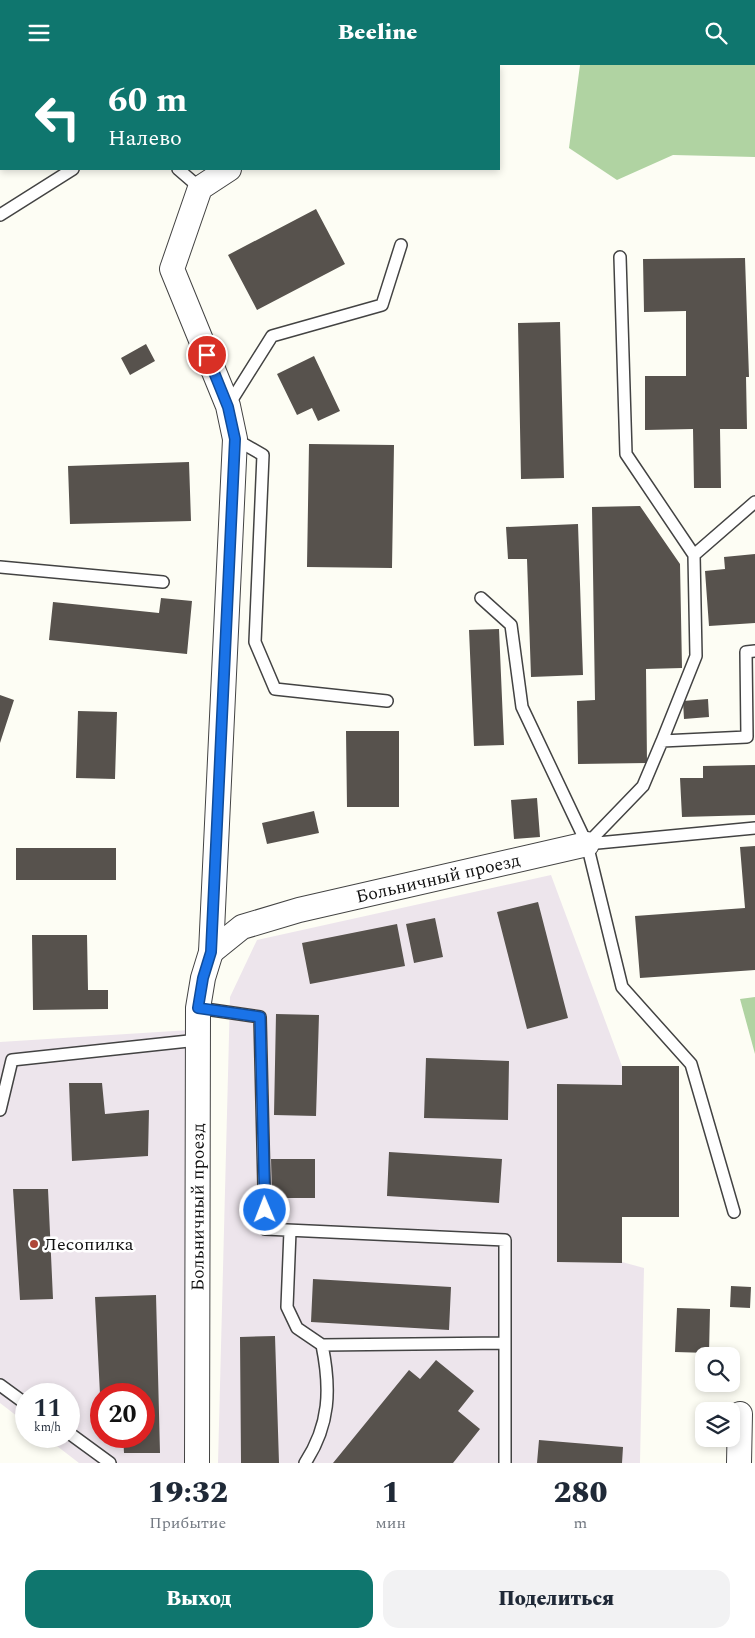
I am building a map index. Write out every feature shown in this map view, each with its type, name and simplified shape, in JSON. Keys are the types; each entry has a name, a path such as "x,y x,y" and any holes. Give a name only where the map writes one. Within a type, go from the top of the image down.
{"street":[{"path":"200,187 227,170"},
{"name":"Больничный проезд","path":"198,1463 198,1008 203,978 211,952 235,439 228,407 172,269 200,187"},
{"name":"Больничный проезд","path":"211,952 242,927 299,910 587,844"},
{"path":"739,1447 739,1463"}],"lane":[{"path":"0,215 71,170"},
{"path":"179,170 200,187"},
{"path":"228,407 272,336 382,305 400,245"},
{"path":"587,844 643,787 696,656 694,555 626,454 620,257"},
{"path":"235,439 263,455 255,642 275,689 387,701"},
{"path":"694,555 755,502"},
{"path":"0,567 163,582"},
{"path":"481,598 511,625 522,707 587,844 622,987 691,1064 734,1212"},
{"path":"662,741 747,737 746,652 755,651"},
{"path":"587,844 755,828"},
{"path":"198,1008 260,1017 265,1229 505,1240 505,1458 497,1463"},
{"path":"0,1109 12,1060 198,1040"},
{"path":"290,1231 287,1307 297,1328 322,1345 505,1343"},
{"path":"306,1463 316,1445 325,1422 328,1375 322,1345"},
{"path":"0,1385 15,1396"},
{"path":"80,1441 110,1463"}],"shaded area":[{"path":"551,875 622,1066 622,1262 644,1268 640,1463 218,1463 230,997 257,940"},
{"path":"190,1030 189,1463 79,1463 60,1448 80,1448 80,1383 15,1383 15,1415 0,1403 0,1042"}],"green space":[{"path":"580,65 755,65 755,157 673,155 617,180 569,148"},
{"path":"755,997 755,1054 740,999"}],"building":[{"path":"316,209 345,264 257,310 228,255"},
{"path":"745,258 749,377 746,377 747,429 720,429 721,488 694,488 693,429 645,430 645,376 686,376 686,311 644,312 643,259"},
{"path":"560,322 564,478 521,479 518,323"},
{"path":"146,344 155,361 130,375 121,358"},
{"path":"314,356 340,411 318,421 312,408 297,415 277,374"},
{"path":"309,444 394,445 392,568 307,567"},
{"path":"189,462 191,521 70,524 68,466"},
{"path":"640,506 680,564 682,668 646,669 647,763 578,764 577,701 595,700 592,507"},
{"path":"578,524 583,675 531,677 527,559 508,559 506,527"},
{"path":"755,554 755,623 709,626 705,571 725,569 724,557"},
{"path":"161,598 192,601 187,654 49,640 53,602 159,613"},
{"path":"499,629 504,745 474,746 469,630"},
{"path":"0,695 14,700 0,743"},
{"path":"708,699 709,717 684,719 683,701"},
{"path":"78,711 117,712 115,779 76,778"},
{"path":"346,731 399,731 399,807 347,807"},
{"path":"755,765 755,815 682,817 680,778 703,778 703,766"},
{"path":"537,798 540,837 514,839 511,800"},
{"path":"314,811 319,833 267,844 262,823"},
{"path":"755,846 755,970 640,978 635,916 745,908 740,847"},
{"path":"16,848 116,848 116,880 16,880"},
{"path":"538,902 568,1018 527,1029 497,912"},
{"path":"435,918 443,957 414,963 406,924"},
{"path":"397,924 405,966 310,984 302,943"},
{"path":"32,935 87,935 88,990 108,990 108,1009 33,1010"},
{"path":"276,1014 319,1015 316,1116 274,1115"},
{"path":"426,1058 509,1061 508,1120 424,1118"},
{"path":"622,1066 679,1066 679,1217 622,1217 622,1263 557,1262 557,1084 622,1085"},
{"path":"69,1083 102,1083 105,1114 149,1110 148,1156 72,1161"},
{"path":"389,1152 502,1159 499,1203 387,1196"},
{"path":"271,1159 315,1159 315,1198 272,1198"},
{"name":"Лесопилка","path":"13,1189 48,1189 53,1299 20,1300"},
{"path":"313,1279 451,1287 449,1330 311,1322"},
{"path":"731,1286 751,1287 750,1308 730,1307"},
{"path":"156,1295 160,1453 124,1453 124,1448 155,1448 155,1383 99,1383 95,1297"},
{"path":"677,1308 710,1309 709,1347 695,1347 695,1353 675,1352"},
{"path":"275,1336 279,1463 241,1463 240,1337"},
{"path":"436,1360 474,1391 458,1411 480,1429 453,1463 333,1463 409,1370 420,1379"},
{"path":"539,1440 623,1447 622,1463 537,1463"}],"place":[{"name":"Лесопилка","path":"34,1244"}],"route":[{"path":"207,355 228,407 235,439 211,952 203,978 198,1008 260,1017 265,1210"}]}
